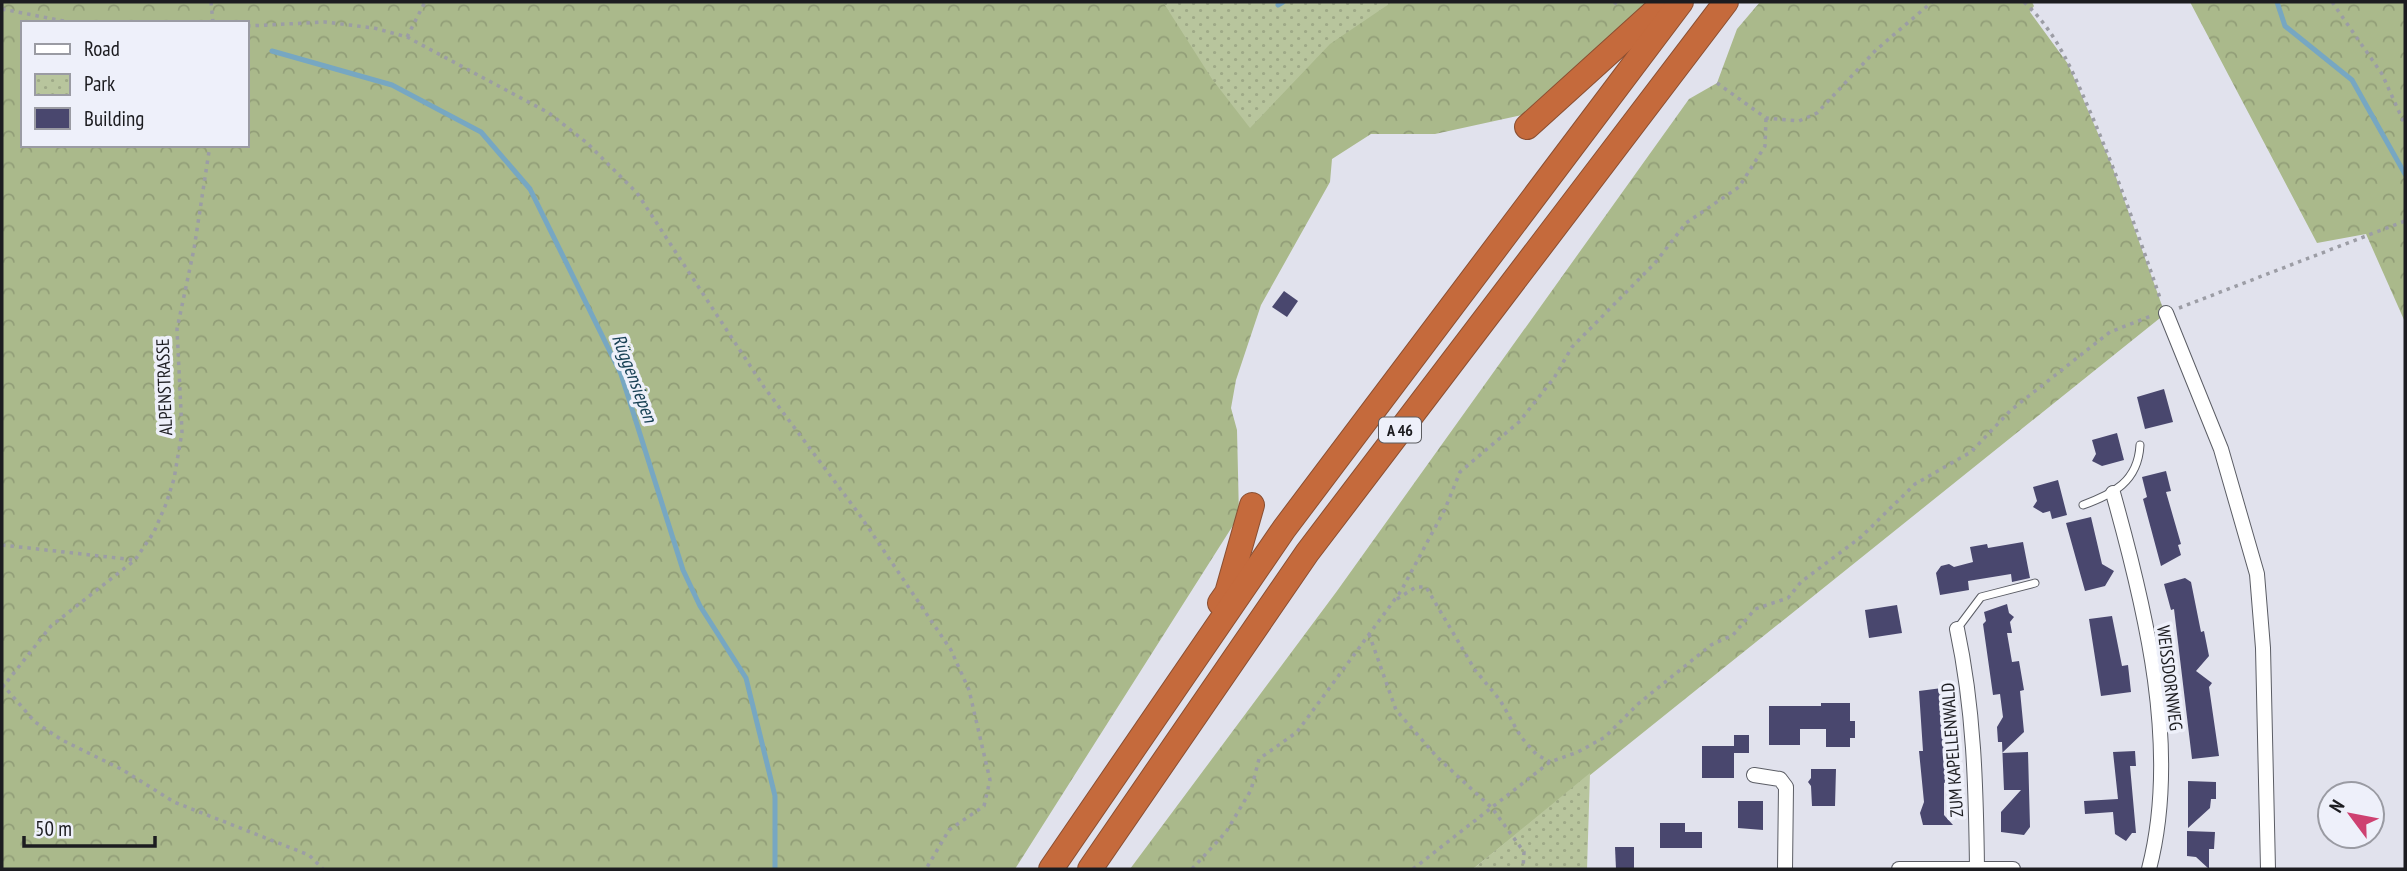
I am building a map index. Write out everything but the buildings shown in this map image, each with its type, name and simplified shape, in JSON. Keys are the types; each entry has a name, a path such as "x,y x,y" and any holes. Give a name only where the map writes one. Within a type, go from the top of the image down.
{"highway":[{"path":"1527,127 1665,2"},
{"name":"A 46","path":"1051,869 1284,529 1681,2"},
{"name":"A 46","path":"1090,869 1307,553 1726,2"},
{"path":"1137,744 1152,703 1227,593 1252,505"}],"street":[{"path":"2166,313 2221,449 2257,574 2263,648 2268,869"},
{"name":"WEISSDORNWEG","path":"2113,494 2130,556 2155,688 2162,803 2150,869"},
{"name":"ZUM KAPELLENWALD","path":"1957,629 1972,720 1977,868"},
{"path":"1754,775 1780,779 1786,787 1785,869"},
{"path":"1899,869 2013,869"}],"lane":[{"path":"2083,505 2113,494 2124,484 2137,461 2140,445"},
{"path":"1957,629 1976,601 1986,594 2035,583"}],"path":[{"path":"211,2 213,21"},
{"path":"407,37 425,2"},
{"path":"1717,83 1766,118 1799,121 1817,113 1876,50 1932,2"},
{"path":"2024,2 2068,61 2117,173 2166,313"},
{"path":"2332,2 2382,74 2405,125"},
{"path":"2,9 64,21"},
{"path":"248,26 325,22 374,28 407,37 550,113 587,143 637,193 724,329 801,441 859,514 926,611 951,650 969,690 990,780 984,806 949,830 926,869"},
{"path":"1192,869 1226,832 1251,790 1259,759 1297,732 1393,602 1445,509 1460,472 1519,422 1554,378 1572,347 1654,263 1686,223 1739,187 1765,146 1766,118"},
{"name":"ALPENSTRASSE","path":"2,686 51,626 135,560 154,532 174,479 182,432 177,329 194,249 210,147"},
{"path":"1413,869 1550,762 1578,752 1605,737 1638,704 1711,645 1733,635 1755,608 1787,598 1801,582 1861,537 1916,484 1971,452 2011,410 2110,332 2141,317 2166,313 2405,220"},
{"path":"2,545 135,560"},
{"path":"1393,602 1416,587 1426,587 1475,670 1500,700 1521,737 1536,754 1550,762"},
{"path":"1368,634 1395,710 1437,757 1492,808 1524,852 1523,869"},
{"path":"2,686 35,722 62,740 123,770 174,802 309,855 323,869"}],"green space":[{"path":"2,2 1647,2 1562,82 1522,115 1435,134 1371,134 1332,159 1330,182 1261,305 1236,380 1231,408 1237,430 1239,516 1015,869 2,869"},
{"path":"1163,2 1392,2 1330,44 1250,128 1212,79"},
{"path":"1760,2 2032,2 2034,6 2030,12 2068,64 2112,166 2165,314 1473,869 1130,869 1337,591 1689,99 1717,83 1737,29"},
{"path":"2190,2 2405,2 2405,322 2366,234 2317,243"},
{"path":"1590,773 1587,869 1473,869"}],"waterway":[{"path":"1278,5 1283,2"},
{"path":"2277,2 2285,26 2352,80 2405,174"},
{"name":"Rüggensiepen","path":"272,51 392,85 481,132 530,189 621,374 683,570 700,606 746,678 775,796 775,869"}]}
